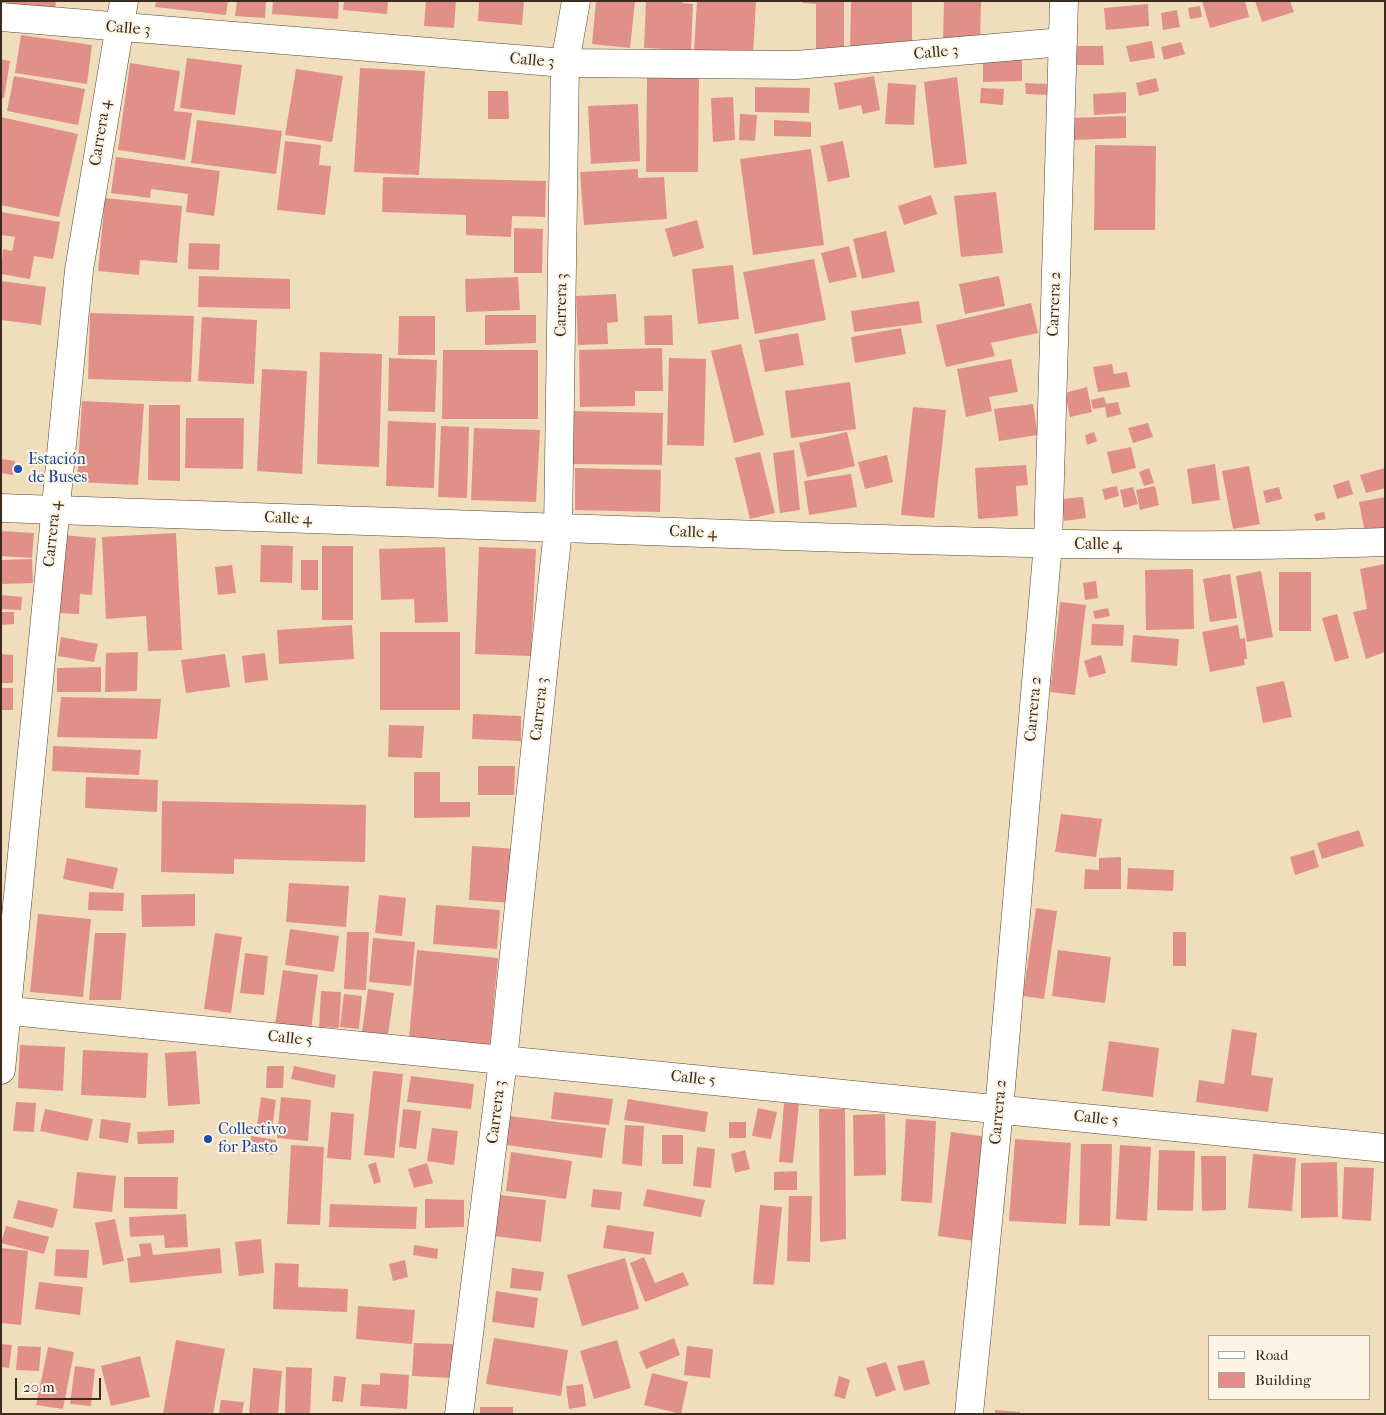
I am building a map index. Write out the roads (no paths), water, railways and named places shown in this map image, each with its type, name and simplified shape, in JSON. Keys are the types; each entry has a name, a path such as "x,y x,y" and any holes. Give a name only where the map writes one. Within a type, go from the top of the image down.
{"street":[{"name":"Carrera 4","path":"1,1070 4,1010 79,270 124,1"},
{"name":"Carrera 3","path":"460,1414 504,1060 558,529 566,64 576,1"},
{"name":"Carrera 2","path":"969,1414 999,1110 1048,544 1064,1"},
{"name":"Calle 3","path":"1,17 566,64 796,65 1063,42"},
{"name":"Calle 4","path":"1,508 558,529 1048,544 1275,546 1385,542"},
{"name":"Calle 5","path":"4,1010 1385,1148"}],"place":[{"name":"Estación de Buses","path":"18,469"},
{"name":"Collectivo for Pasto","path":"208,1139"}]}
